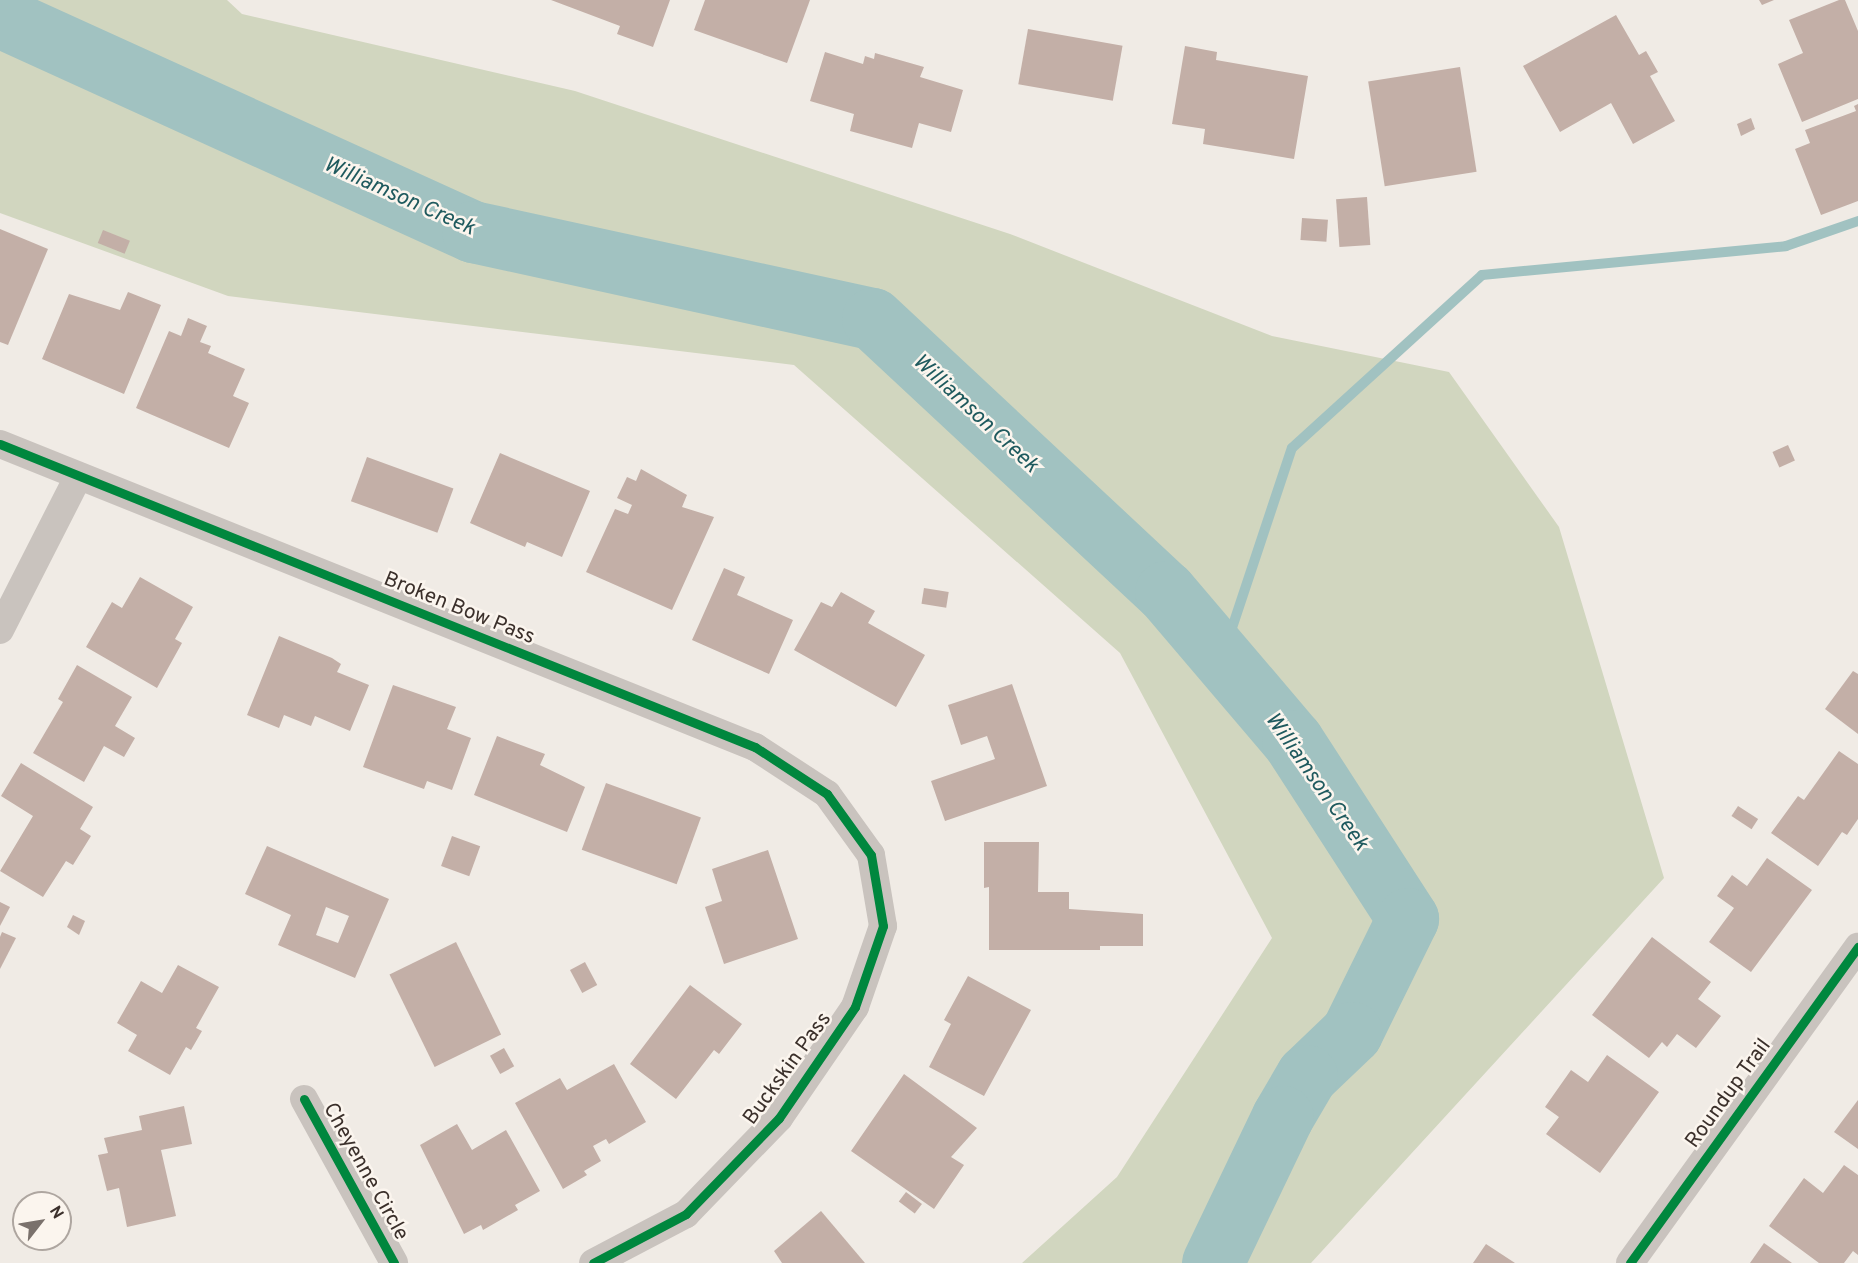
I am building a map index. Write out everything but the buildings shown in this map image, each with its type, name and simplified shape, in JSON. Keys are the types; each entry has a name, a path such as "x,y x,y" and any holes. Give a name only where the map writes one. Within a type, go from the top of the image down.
{"street":[{"name":"Broken Bow Pass","path":"0,444 755,747 827,794 871,855"},
{"path":"0,630 78,477"},
{"name":"Buckskin Pass","path":"593,1263 686,1214 779,1118 855,1007 883,926 871,855"},
{"name":"Roundup Trail","path":"1630,1263 1858,947"},
{"name":"Cheyenne Circle","path":"304,1099 394,1263"}],"green space":[{"path":"0,0 227,0 242,14 575,91 1010,234 1272,336 1449,372 1559,527 1664,878 1311,1263 1022,1263 1117,1177 1272,938 1120,653 794,365 228,296 0,213"}],"waterway":[{"name":"Williamson Creek","path":"0,17 473,232 873,319 1166,592 1293,741 1408,919 1352,1033 1307,1076 1283,1117 1213,1263"},
{"path":"1222,658 1292,448 1482,275 1786,246 1858,221"}],"cycle path":[{"path":"0,444 755,747 827,794 871,855 883,926 855,1007 779,1118 686,1214 593,1263"},
{"path":"1630,1263 1858,947"},
{"path":"304,1099 394,1263"}]}
